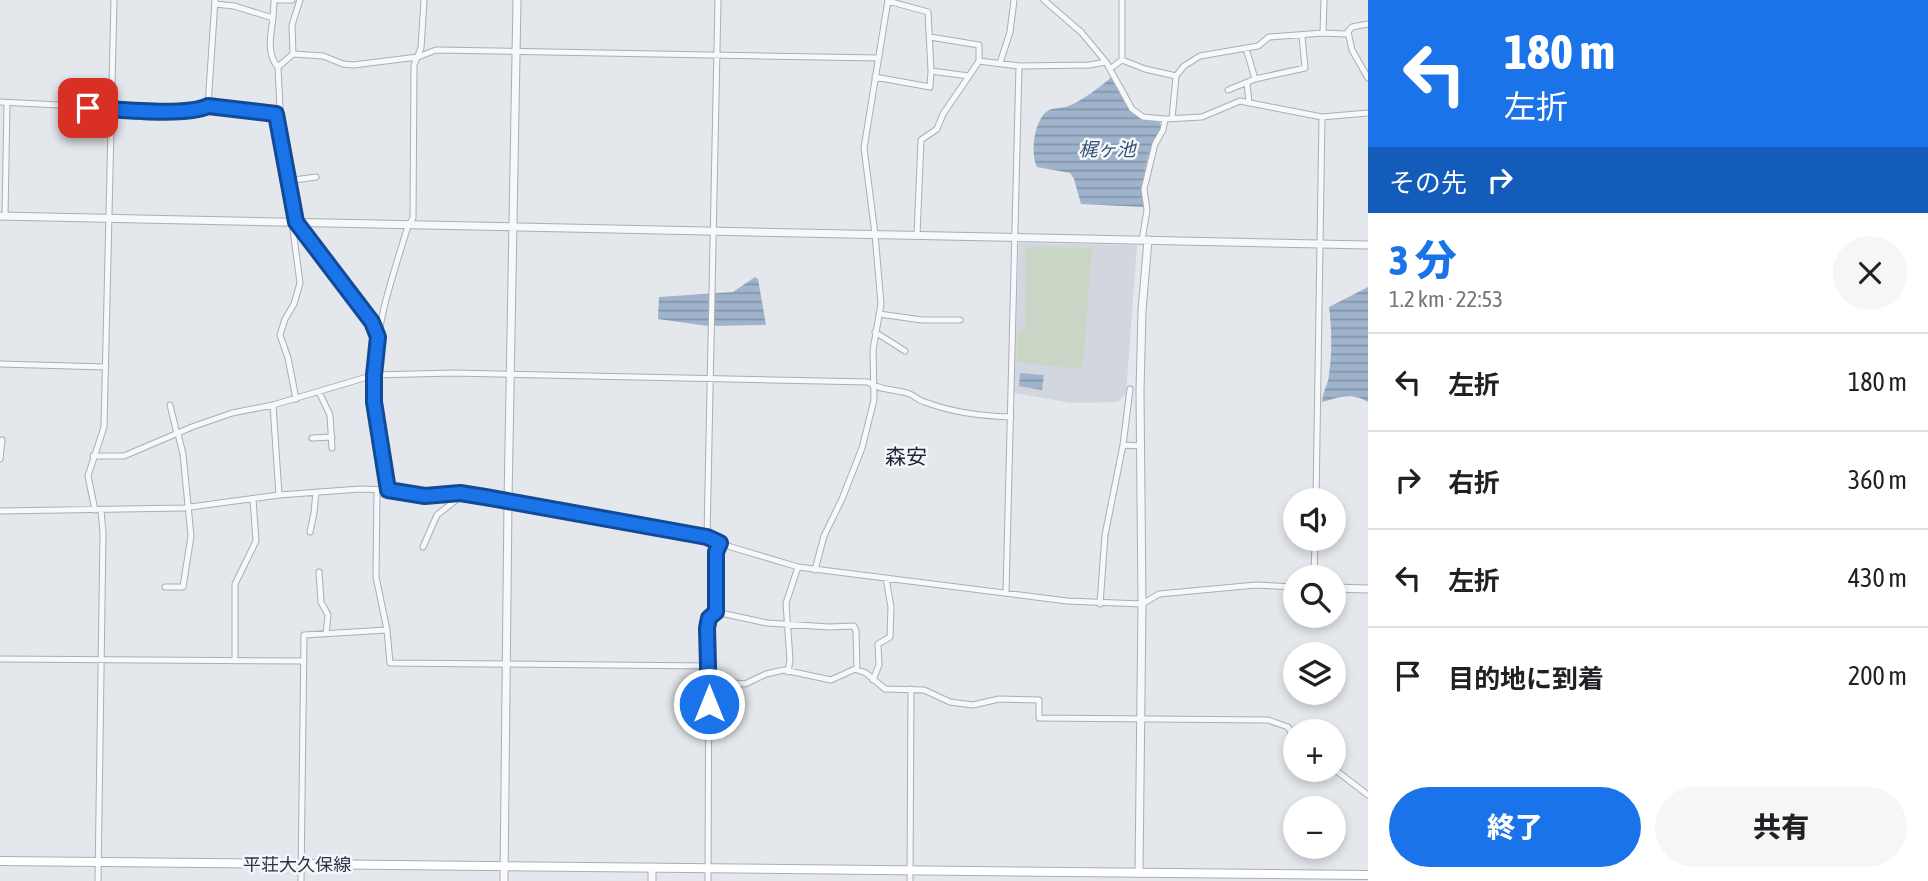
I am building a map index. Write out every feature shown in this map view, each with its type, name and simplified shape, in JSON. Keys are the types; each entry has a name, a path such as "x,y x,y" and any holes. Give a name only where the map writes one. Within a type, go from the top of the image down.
{"main road":[{"name":"平荘大久保線","path":"0,861 910,869 1139,877 1368,874"}],"street":[{"path":"98,881 103,533 88,476 104,427 114,0"},
{"path":"292,0 274,1 270,52 271,60 278,67 280,109 276,114 294,222 300,283 280,335 288,358 296,399"},
{"path":"293,54 292,24 300,0"},
{"path":"388,490 374,402 374,375 378,337 408,226 413,218 414,65 421,48 424,0"},
{"path":"504,881 517,0"},
{"path":"707,537 718,0"},
{"path":"1000,63 1010,32 1014,0"},
{"path":"1044,0 1081,32 1111,68 1132,109 1143,117 1165,120 1202,117 1240,102 1322,117 1368,113"},
{"path":"1122,0 1122,60"},
{"path":"1323,33 1324,0"},
{"path":"816,569 824,536 862,448 874,401 873,350 881,304 864,148 875,77 878,58 888,1 928,12 930,87 875,77"},
{"path":"208,106 215,2 273,18"},
{"path":"1172,119 1176,76 1184,66 1200,56 1258,46 1269,37 1348,32 1352,27 1368,24"},
{"path":"1348,32 1352,50 1368,78"},
{"path":"1228,90 1255,79 1306,68 1302,36"},
{"path":"917,235 921,140 937,129 943,114 979,61 979,45 930,37"},
{"path":"1246,48 1255,79"},
{"path":"278,67 293,54 323,56 353,65 418,57 436,50 878,58"},
{"path":"1111,68 1122,60"},
{"path":"1122,60 1176,76"},
{"path":"979,61 1019,65 1089,65 1106,62"},
{"path":"1006,593 1019,65"},
{"path":"931,71 969,76"},
{"path":"1247,83 1249,103"},
{"path":"276,114 208,106 201,110 175,111 4,103 2,216 1368,245"},
{"path":"1316,488 1322,117"},
{"path":"1139,877 1142,310 1147,210 1144,189 1154,144 1163,130 1165,120"},
{"path":"287,181 316,177"},
{"path":"294,222 372,322 378,337"},
{"path":"879,314 922,320 960,320"},
{"path":"876,332 905,351"},
{"path":"0,364 106,367"},
{"path":"93,456 124,456 232,413 296,399 374,375 452,373 868,382 874,386 912,395 922,402 979,416 1011,417"},
{"path":"1101,604 1105,535 1123,445 1130,389"},
{"path":"319,392 330,415 332,448"},
{"path":"165,587 183,587 191,536 183,454 170,405"},
{"path":"273,405 279,495"},
{"path":"312,438 332,437"},
{"path":"0,459 2,440"},
{"path":"1123,445 1141,446"},
{"path":"0,511 187,508 279,495 360,489 425,496 460,493 707,537 798,567 1101,604 1142,604 1159,594 1256,585 1283,586"},
{"path":"377,491 376,577 387,630 390,663 710,666"},
{"path":"310,533 316,492"},
{"path":"424,547 437,515 456,500 460,493"},
{"path":"234,661 235,584 256,541 253,499"},
{"path":"708,881 710,666 707,628 709,618 716,612 716,552 720,543"},
{"path":"788,672 790,660 786,603 798,567"},
{"path":"319,572 321,601 328,615 326,634"},
{"path":"873,680 879,665 878,644 890,637 891,607 886,578"},
{"path":"1346,588 1368,589"},
{"path":"716,612 740,619 788,624 854,626 857,670"},
{"path":"301,881 304,635 387,630"},
{"path":"0,659 304,661"},
{"path":"710,676 725,682 745,684 766,674 784,670 831,680 843,673 857,670 866,673 885,689 924,690 950,702 973,705 999,699 1039,700 1039,718 1268,720 1283,725"},
{"path":"910,881 911,689"},
{"path":"1346,778 1368,795"},
{"path":"652,867 652,881"},
{"path":"1367,881 1368,874"}],"shaded area":[{"path":"1019,243 1137,245 1126,394 1118,402 1072,403 1014,393"}],"green space":[{"path":"1026,247 1092,248 1083,365 1077,369 1017,362 1017,332 1025,330"}],"water":[{"name":"梶ヶ池","path":"1113,76 1128,108 1139,116 1159,122 1162,126 1146,165 1143,182 1144,207 1081,204 1070,173 1037,167 1035,161 1035,137 1044,114 1079,101"},
{"path":"755,277 758,279 766,325 708,326 658,319 659,297 733,292"},
{"path":"1368,287 1368,402 1351,396 1322,402 1331,358 1329,307"},
{"path":"1020,373 1044,375 1042,390 1019,386"}],"district":[{"name":"森安","path":"906,456"}],"route":[{"path":"88,108 175,111 201,110 208,106 276,114 296,222 372,322 378,337 374,402 388,490 425,496 460,493 707,537 720,543 716,552 716,612 709,618 707,628 709,704"}]}
